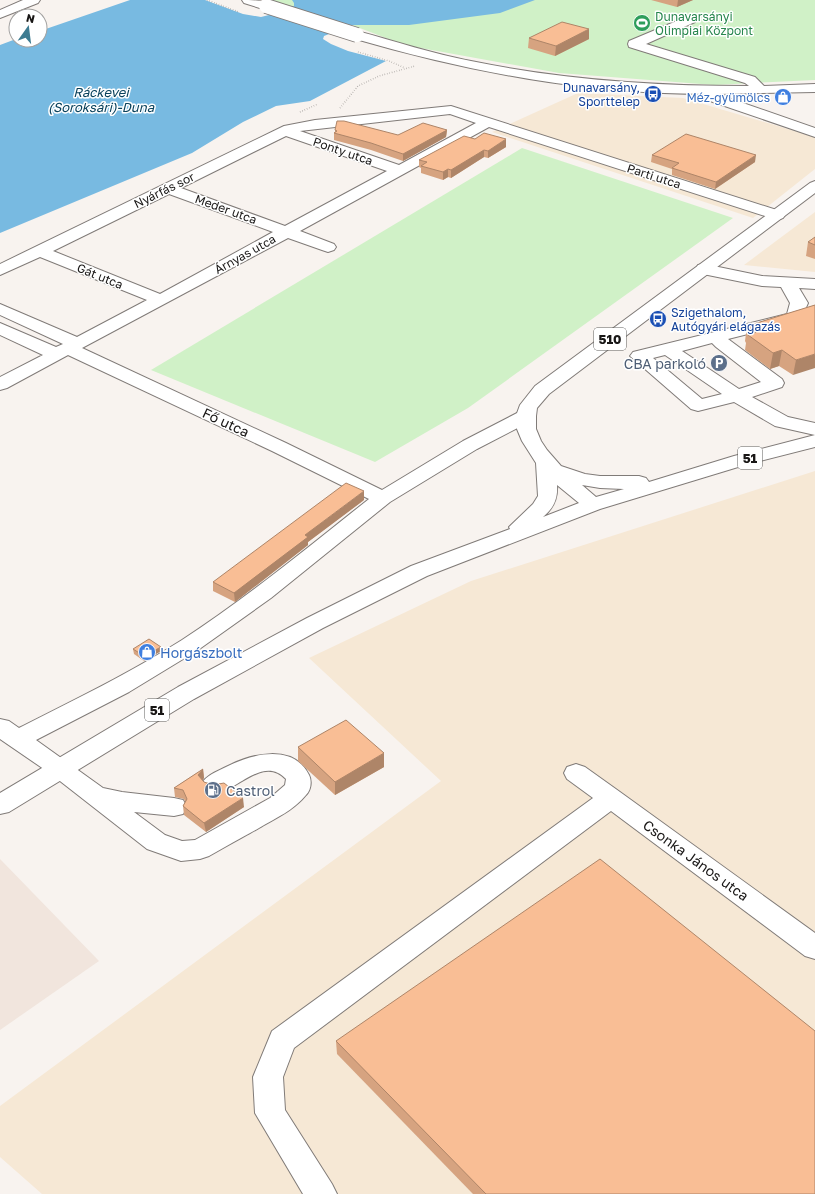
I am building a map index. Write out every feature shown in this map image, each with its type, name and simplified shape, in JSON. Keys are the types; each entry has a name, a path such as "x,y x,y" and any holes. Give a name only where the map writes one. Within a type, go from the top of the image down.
{"street":[{"path":"0,14 34,0"},
{"path":"248,0 423,55 507,73 597,85 690,90 815,88"},
{"path":"691,19 634,44 750,80 761,90"},
{"path":"690,90 729,102 815,133"},
{"path":"729,102 815,98"},
{"name":"Nyárfás sor","path":"0,270 286,131 315,124 451,110 488,122"},
{"name":"Parti utca","path":"488,122 777,215"},
{"name":"Árnyas utca","path":"0,384 161,300 488,122"},
{"name":"Ponty utca","path":"286,131 400,170"},
{"name":"510","path":"526,416 531,402 542,390 815,186"},
{"name":"Meder utca","path":"168,188 328,247"},
{"name":"Gát utca","path":"39,251 161,300"},
{"path":"704,270 762,281 788,284 815,284"},
{"path":"715,336 774,383 736,396 698,404 639,356 715,336 794,317 799,303 788,284"},
{"name":"Fő utca","path":"0,309 67,349 279,447 383,498"},
{"name":"Fő utca","path":"0,328 67,349"},
{"path":"668,349 736,396 782,422 815,429"},
{"path":"9,733 121,686 190,646 263,593 383,498 470,445 526,416 526,427 534,449 546,463 594,505"},
{"name":"51","path":"0,805 186,693 315,623 419,571 594,505 741,460 815,441"},
{"path":"546,463 573,477 593,482 628,483 686,476"},
{"path":"505,538 541,508 548,496 546,463"},
{"path":"9,733 60,768 93,795 156,842 181,851 200,849 279,805 298,788 298,777 288,766 271,761 254,764 214,784"},
{"name":"Csonka János utca","path":"576,773 815,948"},
{"path":"93,795 122,801 174,807"},
{"path":"321,1194 270,1112 268,1077 282,1040 611,798"}],"path":[{"path":"333,122 340,109 358,86 379,76 405,68"}],"shaded area":[{"path":"578,93 683,98 815,137 815,169 753,218 492,132"},
{"path":"815,212 815,272 744,265"},
{"path":"815,471 815,1194 42,1194 0,1157 0,1106 441,781 309,658 471,581"},
{"path":"0,859 99,961 0,1030"}],"green space":[{"path":"268,0 815,0 815,80 714,85 559,73 404,45 352,25"},
{"path":"522,148 733,218 468,408 375,462 151,370"}],"water":[{"name":"Ráckevei (Soroksári)-Duna","path":"130,0 205,0 243,14 261,17 294,6 292,0 535,0 500,13 409,25 352,25 324,36 323,39 331,44 348,51 386,61 310,101 276,106 243,122 192,153 0,233 0,45 8,42 8,48 48,48 48,28"}],"building":[{"path":"562,22 589,29 556,46 529,38"},
{"path":"337,121 344,121 398,135 423,123 447,130 403,154 371,143 334,133 337,131 335,130"},
{"path":"484,133 506,139 488,151 484,150 451,170 448,169 443,172 421,166 427,162 419,160 464,136 475,139"},
{"path":"686,134 756,155 716,182 672,168 679,163 652,155"},
{"path":"815,237 815,245 808,242"},
{"path":"815,305 815,354 796,360 782,350 773,353 748,335 756,332 747,326"},
{"path":"346,483 364,491 305,535 308,537 234,593 213,582"},
{"path":"149,639 161,647 144,656 133,649"},
{"path":"346,720 384,753 335,782 298,747"},
{"path":"203,769 198,775 204,782 213,785 224,783 243,798 204,823 183,806 187,799 183,790 174,788"},
{"path":"600,859 815,1031 815,1194 486,1194 336,1041"}],"place":[{"name":"Dunavarsányi Olimpiai Központ","path":"642,23"},
{"name":"Dunavarsány, Sporttelep","path":"653,94"},
{"name":"Méz-gyümölcs","path":"783,97"},
{"name":"Szigethalom, Autógyári elágazás","path":"658,319"},
{"name":"CBA parkoló","path":"719,363"},
{"name":"Horgászbolt","path":"147,652"},
{"name":"Castrol","path":"213,790"}]}
